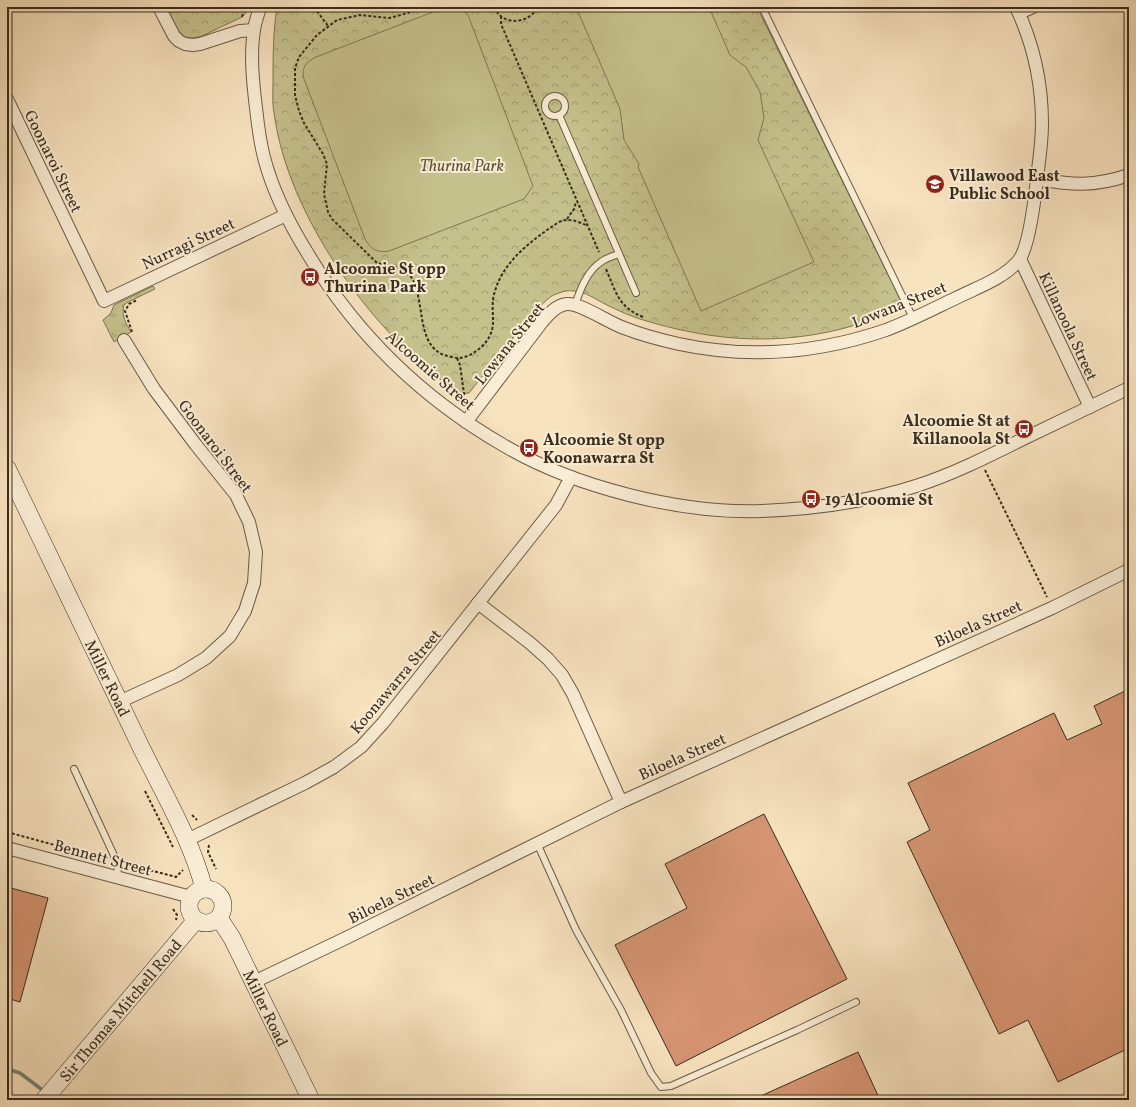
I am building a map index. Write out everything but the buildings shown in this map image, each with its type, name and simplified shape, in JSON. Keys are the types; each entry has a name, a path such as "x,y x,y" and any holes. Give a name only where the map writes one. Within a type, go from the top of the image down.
{"main road":[{"name":"Miller Road","path":"7,468 119,702 181,845 198,865 198,893"},
{"path":"214,891 222,899 223,909 219,918 210,923 196,920 190,912 189,902 198,893 214,891"},
{"name":"Miller Road","path":"219,918 232,938 311,1100"},
{"name":"Sir Thomas Mitchell Road","path":"48,1095 196,920"}],"street":[{"path":"159,7 174,36 179,42 186,44 200,44 240,31 254,30"},
{"name":"Alcoomie Street","path":"260,7 254,30 252,66 258,127 265,160 286,214 298,239 316,267 338,300 364,332 393,363 444,407 505,447 571,477 665,503 723,510 759,511 814,507 860,500 887,494 942,476 981,460 1129,388"},
{"path":"1020,260 1028,239 1037,180 1042,125 1042,100 1032,51 1018,10 1033,7"},
{"name":"Goonaroi Street","path":"7,99 104,301"},
{"path":"1037,180 1083,185 1109,182 1129,175"},
{"name":"Nurragi Street","path":"104,301 286,214"},
{"name":"Lowana Street","path":"466,422 549,314 566,304 575,305 622,328 687,345 737,352 770,353 802,350 832,345 887,330 989,282 1011,268 1020,260"},
{"name":"Killanoola Street","path":"1020,260 1090,406"},
{"name":"Goonaroi Street","path":"119,702 184,671 206,658 230,636 248,604 254,582 256,552 249,522 236,496 154,389 127,344"},
{"name":"Koonawarra Street","path":"181,845 305,783 334,767 361,746 383,723 556,505 571,477"},
{"name":"Biloela Street","path":"254,982 621,802 1045,611 1129,570"},
{"path":"478,603 548,658 562,675 573,694 621,802"},
{"name":"Bennett Street","path":"7,848 118,878 198,893"}],"lane":[{"path":"762,7 913,318"},
{"path":"559,115 636,293"},
{"path":"575,305 585,280 593,270 603,261 619,254"},
{"path":"74,769 117,862 118,878"},
{"path":"537,843 576,930 621,1010 651,1073 661,1087 671,1086 856,1002"}],"path":[{"path":"242,17 245,7"},
{"path":"314,7 328,26"},
{"path":"419,7 397,17 389,18 360,15 337,20 317,35 299,58 295,68 295,88 299,111 327,164 324,194 328,212 339,227 376,262 382,265 399,267 409,274 420,297 424,328 429,342 436,350 443,354 457,358 469,355 481,347 488,339 492,330 492,303 495,290 510,263 522,249 560,222 569,220 586,225"},
{"path":"480,7 492,11 495,8 501,16 507,20 515,21 522,21 529,18 538,7"},
{"path":"501,16 501,24 586,225 621,302 629,310 643,318"},
{"path":"566,220 574,210 576,201"},
{"path":"127,344 137,342 127,320 125,311 129,304 142,297"},
{"path":"457,358 460,365 465,401"},
{"path":"985,469 1047,598"},
{"path":"145,791 181,845"},
{"path":"7,832 176,877 183,870 182,867"},
{"path":"209,845 208,852 216,869"},
{"path":"173,909 176,915 176,920 174,923"}],"green space":[{"path":"166,7 248,7 246,13 242,17 202,36 189,38 184,37 178,30"},
{"name":"Thurina Park","path":"277,7 757,7 904,307 872,320 841,329 810,335 747,339 715,336 650,322 621,312 582,293 565,291 550,297 544,302 514,336 469,393 459,394 413,357 377,320 337,266 303,207 290,176 280,144 273,109 274,44"},
{"path":"446,7 459,7 468,15 533,186 524,199 389,251 381,252 372,248 365,239 304,79 303,72 307,63 316,57"},
{"path":"576,7 709,7 730,55 746,67 760,92 764,118 758,140 814,262 701,311 638,167 639,164 624,140 620,109"},
{"path":"153,286 155,289 124,305 124,316 131,332 114,342 103,320 111,313 114,305"}],"waterway":[{"path":"7,1069 20,1073 45,1092"}],"place":[{"name":"Villawood East Public School","path":"935,184"},
{"name":"Alcoomie St opp Thurina Park","path":"310,277"},
{"name":"Alcoomie St at Killanoola St","path":"1024,429"},
{"name":"Alcoomie St opp Koonawarra St","path":"529,448"},
{"name":"19 Alcoomie St","path":"811,499"}]}
